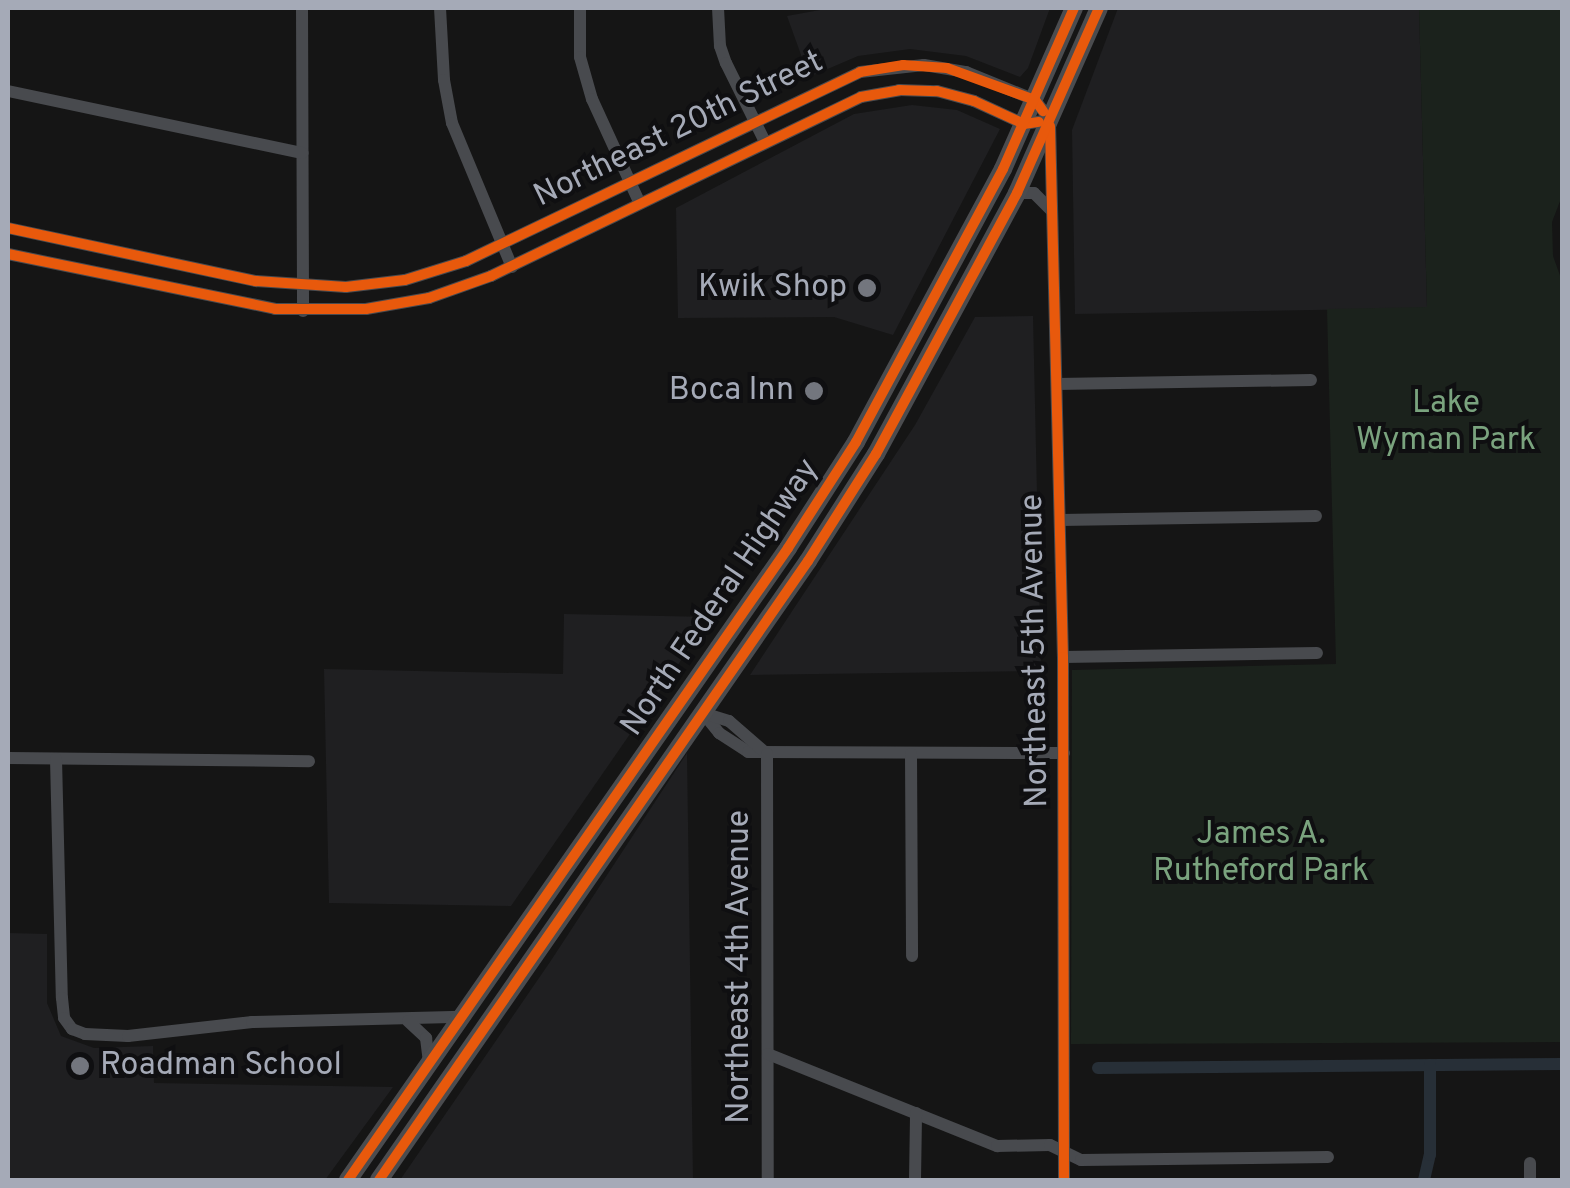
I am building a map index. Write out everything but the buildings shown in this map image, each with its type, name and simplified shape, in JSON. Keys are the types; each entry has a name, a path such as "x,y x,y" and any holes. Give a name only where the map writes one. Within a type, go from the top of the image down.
{"main road":[{"name":"North Federal Highway","path":"348,1180 788,548 873,412 922,326 1024,124 1074,8"},
{"name":"North Federal Highway","path":"379,1180 808,562 876,454 942,338 1017,192 1098,8"},
{"path":"922,326 942,338"},
{"path":"873,412 871,442 876,454"},
{"path":"703,712 700,684 705,668"},
{"path":"679,745 686,721 682,701"},
{"path":"442,1045 448,1077"}],"street":[{"path":"302,8 303,311"},
{"path":"440,8 444,80 452,123 512,266"},
{"path":"580,8 580,57 592,99 640,204"},
{"path":"718,8 720,46 765,142"},
{"path":"910,65 910,90"},
{"name":"Northeast 20th Street","path":"8,228 256,281 346,287 418,277 503,244 841,78 910,65 966,72 1035,100"},
{"path":"8,90 303,153"},
{"name":"Northeast 20th Street","path":"8,254 253,305 303,311 410,302 512,266 847,102 910,90 957,96 1024,124"},
{"path":"1024,124 1050,120 1035,100"},
{"name":"Northeast 5th Avenue","path":"1050,120 1063,657 1064,1180"},
{"path":"1017,192 1034,193 1052,210"},
{"path":"1057,384 1311,380"},
{"path":"1060,520 1316,516"},
{"path":"788,548 808,562"},
{"path":"1063,657 1317,653"},
{"path":"703,712 719,733 748,752 1064,753"},
{"name":"Northeast 4th Avenue","path":"767,754 768,1180"},
{"path":"912,754 912,956"},
{"path":"8,758 309,761"},
{"path":"56,758 62,998 64,1018 72,1028 85,1034 128,1036 252,1022 462,1017"},
{"path":"408,1021 426,1038 428,1064"},
{"path":"768,1054 997,1146 1050,1144 1081,1160 1328,1157"},
{"path":"915,1180 916,1113"},
{"path":"1530,1162 1530,1180"}],"shaded area":[{"path":"831,8 1050,8 1028,68 1020,77 966,56 910,49 858,56 809,77 787,16"},
{"path":"1118,8 1419,8 1427,308 1075,314 1072,130"},
{"path":"912,105 957,110 1000,129 893,335 834,317 678,318 676,208 854,114"},
{"path":"1033,316 1041,671 750,675 915,425 975,317"},
{"path":"564,614 711,617 511,906 329,903 324,669 563,674"},
{"path":"687,753 693,1180 400,1180 550,962"},
{"path":"8,933 47,934 47,1003 61,1036 94,1048 153,1046 154,1083 393,1087 325,1180 8,1180"}],"green space":[{"path":"1419,8 1562,8 1562,196 1552,222 1553,256 1562,281 1562,1042 1071,1044 1072,670 1336,664 1327,309 1427,307"}],"waterway":[{"path":"1098,1068 1562,1064"},
{"path":"1424,1180 1430,1155 1430,1065"}],"cycle path":[{"path":"348,1180 788,548 856,442 1003,169 1074,8"},
{"path":"379,1180 808,561 876,454 1017,193 1099,8"},
{"path":"8,228 256,281 346,287 405,280 466,261 860,72 903,65 947,68 1035,100 1043,111"},
{"path":"8,254 275,309 366,309 429,298 491,276 861,97 899,90 937,91 974,101 1024,124 1039,122"},
{"path":"1050,126 1063,657 1064,1180"}],"place":[{"name":"Kwik Shop","path":"867,288"},
{"name":"Boca Inn","path":"814,391"},
{"name":"Roadman School","path":"80,1066"}],"park label":[{"name":"Lake Wyman Park","path":"1446,424"},
{"name":"James A. Rutheford Park","path":"1261,854"}]}
